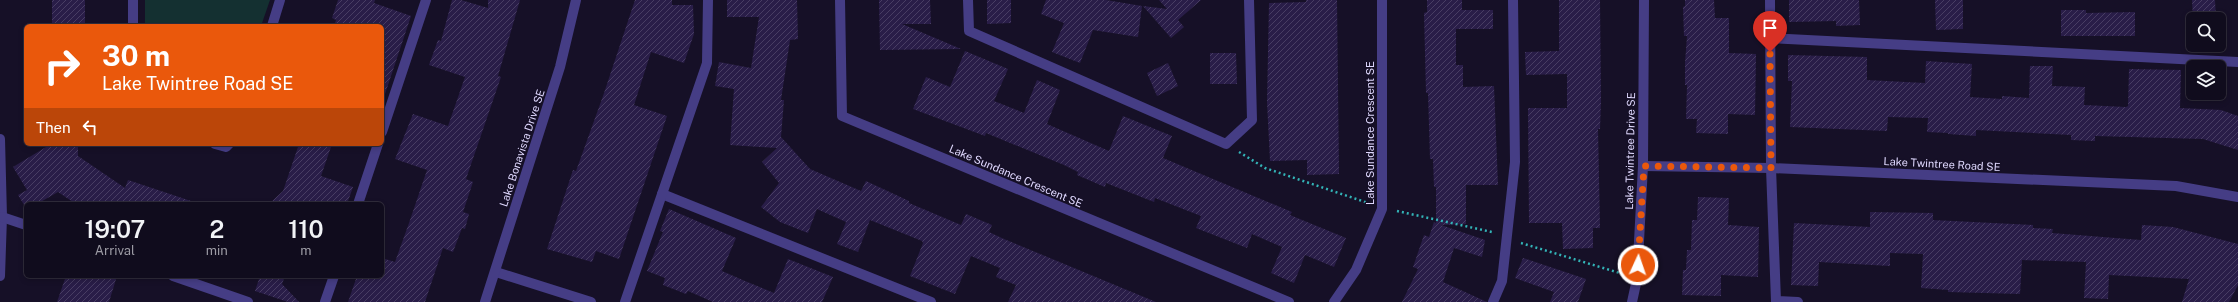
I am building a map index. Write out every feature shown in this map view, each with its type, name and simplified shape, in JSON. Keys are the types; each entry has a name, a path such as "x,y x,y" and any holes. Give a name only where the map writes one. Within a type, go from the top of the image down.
{"street":[{"path":"133,0 133,24"},
{"path":"273,24 280,0"},
{"path":"384,126 426,0"},
{"name":"Lake Bonavista Drive SE","path":"485,302 496,272 560,67 576,0"},
{"path":"625,302 707,63 708,0"},
{"name":"Lake Sundance Crescent SE","path":"840,0 842,116 1289,302"},
{"path":"968,0 969,31 1226,144 1252,120 1249,0"},
{"name":"Lake Sundance Crescent SE","path":"1334,302 1356,270 1382,209 1382,0"},
{"path":"1492,302 1502,281 1515,162 1513,0"},
{"name":"Lake Twintree Drive SE","path":"1632,302 1637,279 1644,166 1644,0"},
{"path":"1770,0 1771,168 1776,301 1798,302"},
{"path":"1770,38 2238,62"},
{"path":"0,139 2,217 0,276"},
{"path":"359,202 377,146"},
{"name":"Lake Twintree Road SE","path":"1644,166 1771,168 2176,186 2238,197"},
{"path":"662,194 931,302"},
{"path":"2,217 24,224"},
{"path":"496,272 591,302"},
{"path":"179,278 248,302"},
{"path":"325,302 333,278"}],"path":[{"path":"1226,144 1265,168 1382,209 1489,232 1506,239 1637,279"}],"green space":[{"path":"145,0 270,0 262,24 145,24"}],"building":[{"path":"52,0 85,0 85,24 52,24"},
{"path":"338,0 375,0 374,3 411,16 385,94 384,24 335,24 336,20 332,18"},
{"path":"452,0 461,0 488,8 488,0 520,0 498,76 501,77 466,179 473,182 463,212 469,214 465,229 462,228 453,252 443,248 425,302 348,302 356,278 384,278 384,259 395,262 409,223 427,170 395,159 413,114 448,126 465,77 429,65 438,40 441,41"},
{"path":"635,0 672,0 672,5 693,5 694,34 684,63 651,52 634,105 667,116 619,259 596,251 592,262 547,249 573,170 576,171 603,96"},
{"path":"727,0 797,0 798,39 790,40 781,100 784,100 781,137 810,169 861,191 866,181 909,201 909,203 961,225 966,214 992,225 989,232 1004,239 1156,302 1008,302 1016,285 996,277 1000,268 971,256 955,294 910,276 923,243 922,241 870,220 858,252 837,244 846,222 817,209 808,233 780,222 761,207 779,183 762,162 777,148 730,145 734,89 715,86 719,62 751,68 759,17 727,17"},
{"path":"879,0 930,0 931,24 902,24 961,49 880,50"},
{"path":"987,0 1011,0 1011,23 987,24"},
{"path":"1046,0 1106,0 1142,6 1138,37 1093,30 1080,63 1052,52 1064,23 1041,14"},
{"path":"1159,0 1201,0 1178,20 1184,27 1171,38 1143,6 1167,9"},
{"path":"1306,0 1337,0 1339,174 1307,175 1307,160 1270,161 1267,102 1269,3 1306,2"},
{"path":"1427,0 1462,0 1462,10 1493,10 1493,29 1456,29 1456,65 1463,65 1463,87 1494,86 1498,185 1466,185 1466,224 1441,225 1485,240 1482,257 1454,248 1443,282 1487,302 1402,302 1418,269 1413,267 1424,235 1429,237 1434,222 1436,223 1436,187 1434,187 1433,159 1430,159 1428,93 1426,93 1424,13 1427,12"},
{"path":"1559,0 1600,0 1601,101 1600,129 1598,129 1600,228 1593,228 1593,248 1563,249 1562,223 1529,223 1528,108 1567,108 1567,74 1526,75 1525,52 1559,51"},
{"path":"1685,0 1714,0 1715,18 1729,18 1729,53 1756,54 1755,115 1728,114 1728,134 1696,133 1697,119 1686,119 1687,85 1685,85 1685,63 1687,36 1684,36 1683,7 1685,6"},
{"path":"1789,0 1859,0 1860,25 1836,26 1836,21 1789,22"},
{"path":"1935,0 1963,0 1963,29 1936,30"},
{"path":"2192,0 2215,0 2216,12 2193,12"},
{"path":"2061,10 2086,10 2086,13 2135,12 2135,36 2061,36"},
{"path":"965,51 1008,69 994,101 1024,113 1037,80 1060,90 1047,124 1109,151 1123,116 1172,136 1163,158 1292,212 1290,215 1346,238 1334,267 1305,255 1294,283 1271,273 1282,247 1252,234 1247,248 1196,228 1201,216 1155,198 1154,202 1106,183 1105,187 1077,175 1078,172 1064,165 986,133 985,136 913,109 926,77 950,87"},
{"path":"1210,53 1236,53 1237,84 1210,84"},
{"path":"1788,55 1867,57 1867,80 1925,83 1926,61 1972,64 1970,97 2002,99 2002,96 2029,98 2030,66 2053,66 2052,86 2085,87 2084,105 2126,107 2128,106 2129,69 2181,70 2180,108 2221,110 2238,116 2238,150 2203,139 2095,136 2095,141 2071,140 2071,135 1976,130 1976,136 1927,132 1928,118 1888,117 1887,131 1790,127 1792,81 1788,81"},
{"path":"1168,63 1178,86 1157,96 1147,73"},
{"path":"48,146 78,146 78,156 125,188 128,180 191,201 73,202 58,192 40,202 24,202 24,205 18,195 27,190 13,167"},
{"path":"298,146 331,146 321,176 353,187 348,202 271,202 283,191"},
{"path":"1698,197 1729,198 1728,225 1759,227 1758,277 1721,275 1721,296 1682,295 1683,270 1686,270 1687,250 1691,250 1692,220 1697,220"},
{"path":"669,209 736,238 722,271 745,281 774,293 788,259 833,277 822,302 713,302 688,291 686,294 663,285 665,278 647,271 663,232 660,231"},
{"path":"1870,212 1933,213 1933,220 2033,225 2033,228 2053,229 2052,233 2141,240 2142,225 2173,227 2238,244 2238,285 2229,302 2182,302 2189,279 2109,275 2108,299 2084,298 2086,262 2022,260 2020,294 1948,292 1948,290 1921,288 1923,254 1890,253 1890,266 1819,262 1818,286 1791,285 1794,223 1870,227"},
{"path":"1523,258 1586,279 1578,302 1550,302 1554,292 1515,278"},
{"path":"65,278 116,278 109,302 57,302"},
{"path":"259,278 284,278 282,284 299,302 288,302 255,291"}],"route":[{"path":"1638,265 1644,166 1771,168 1770,52"}]}
